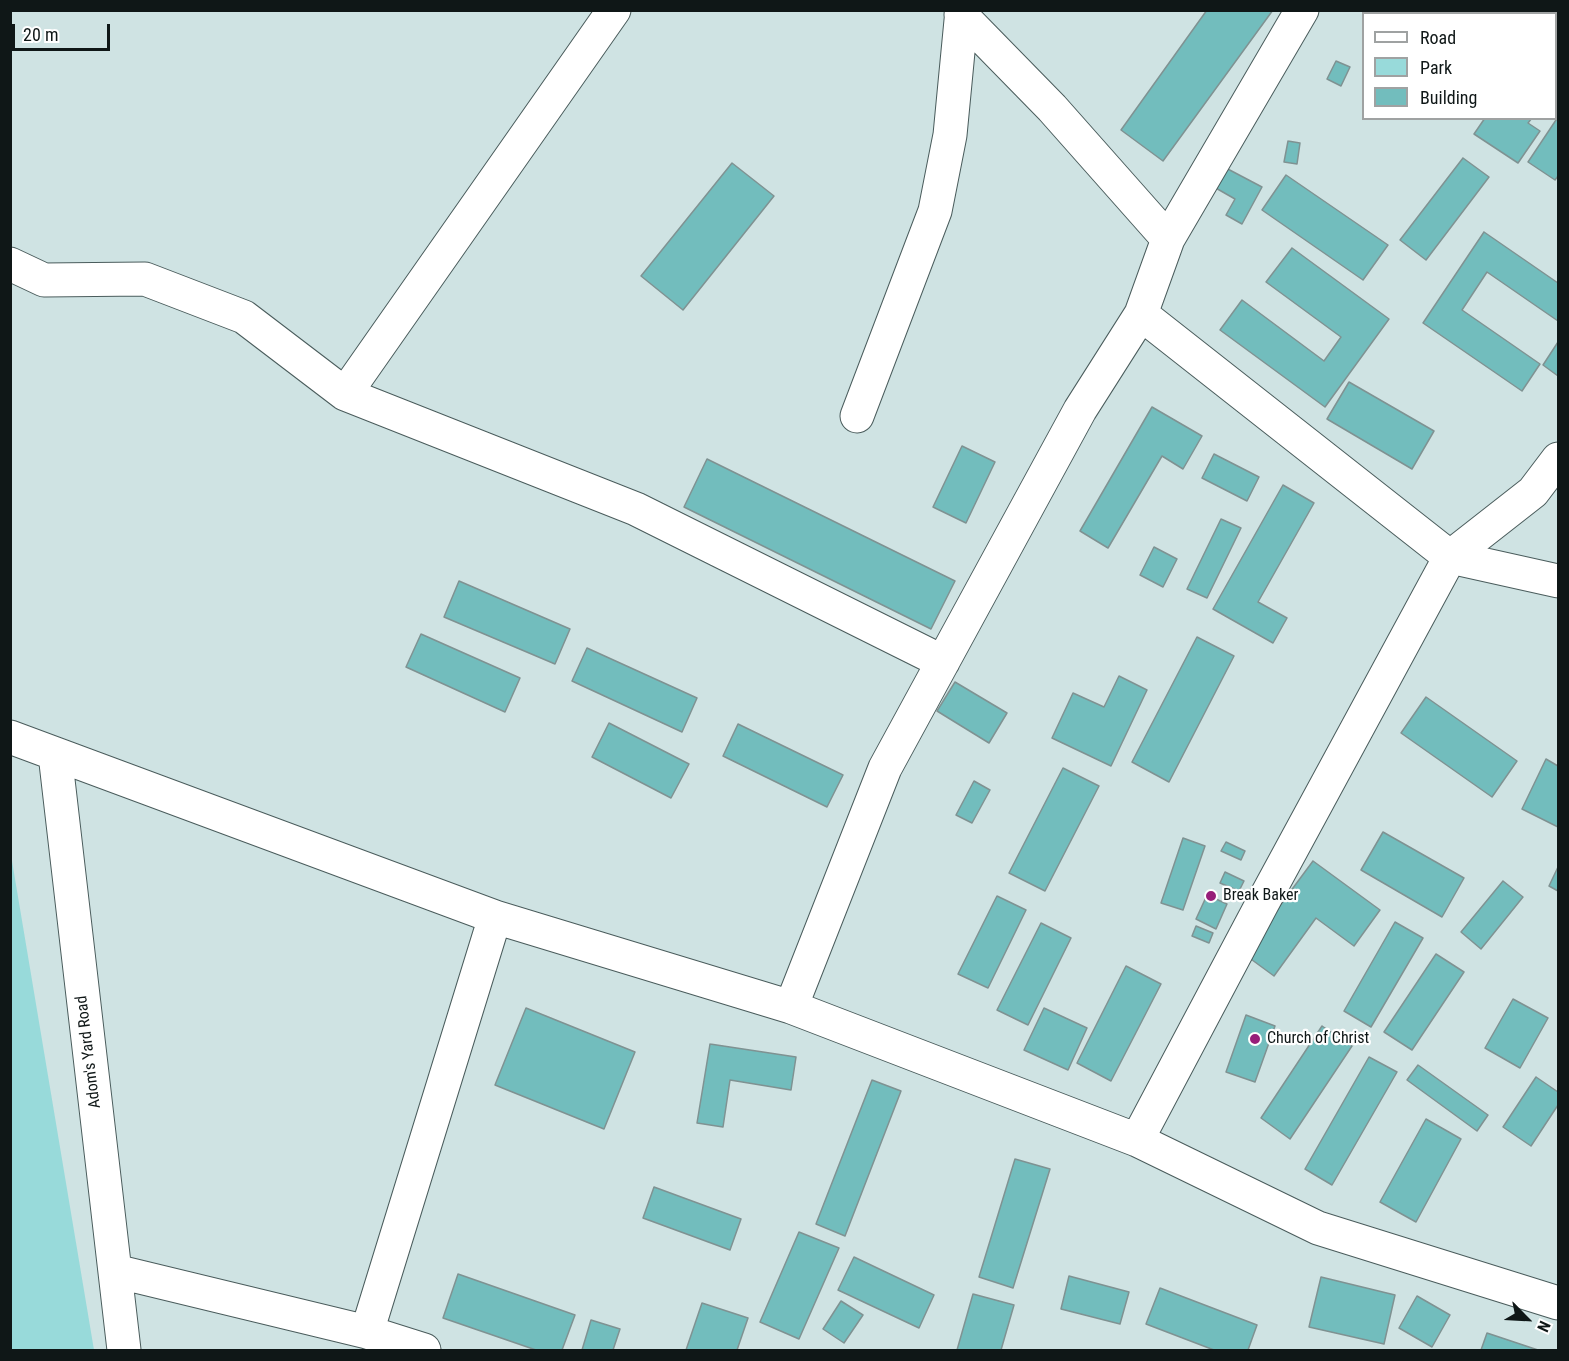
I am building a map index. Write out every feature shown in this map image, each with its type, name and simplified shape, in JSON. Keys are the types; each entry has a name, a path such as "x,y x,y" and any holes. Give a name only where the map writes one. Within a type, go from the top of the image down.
{"street":[{"path":"345,394 614,10"},
{"path":"791,1007 885,768 1080,410 1142,314 1168,239 1302,10"},
{"path":"962,13 1052,108 1168,239"},
{"path":"857,416 935,211 950,135 962,13"},
{"path":"10,264 44,280 145,279 244,317 345,394 636,509 943,662"},
{"path":"1142,314 1450,557 1558,581"},
{"path":"1137,1140 1450,557 1533,492 1558,459"},
{"path":"10,737 495,917 791,1007 1137,1140 1318,1228 1558,1303"},
{"name":"Adom's Yard Road","path":"55,754 124,1350"},
{"path":"367,1332 495,917"},
{"path":"115,1271 367,1332 424,1350"}],"green space":[{"path":"11,855 94,1350 11,1350"}],"building":[{"path":"1207,10 1273,10 1163,161 1121,130"},
{"path":"1451,10 1500,10 1499,12 1453,12"},
{"path":"1557,54 1558,55 1557,81"},
{"path":"1336,61 1350,67 1341,86 1327,79"},
{"path":"1558,117 1558,176 1555,180 1528,162"},
{"path":"1484,120 1530,120 1528,123 1540,131 1518,163 1474,134"},
{"path":"1288,141 1300,143 1297,164 1284,162"},
{"path":"1463,158 1489,177 1426,260 1400,240"},
{"path":"732,163 774,196 683,310 641,276"},
{"path":"1224,167 1262,187 1242,224 1226,215 1235,199 1214,187"},
{"path":"1286,175 1388,245 1363,280 1262,210"},
{"path":"1484,232 1558,283 1558,321 1487,272 1462,310 1540,364 1522,391 1423,323"},
{"path":"1292,248 1389,319 1325,407 1220,330 1242,300 1324,361 1341,337 1266,282"},
{"path":"1558,342 1558,376 1543,365"},
{"path":"1349,382 1434,431 1412,469 1327,419"},
{"path":"1152,407 1202,436 1183,469 1162,456 1108,548 1080,531"},
{"path":"962,446 995,462 966,523 933,507"},
{"path":"1214,454 1259,477 1247,501 1202,478"},
{"path":"707,459 955,581 931,629 684,507"},
{"path":"1283,485 1314,503 1258,602 1287,618 1273,643 1213,609"},
{"path":"1221,519 1241,528 1207,598 1187,589"},
{"path":"1154,547 1177,559 1163,587 1140,575"},
{"path":"459,581 570,629 555,664 444,617"},
{"path":"421,634 520,678 505,712 406,667"},
{"path":"1197,637 1234,656 1169,782 1132,762"},
{"path":"587,648 697,698 682,732 572,681"},
{"path":"1119,676 1147,690 1111,766 1052,738 1073,693 1104,707"},
{"path":"955,682 1007,713 989,743 937,711"},
{"path":"1426,697 1517,761 1492,797 1401,733"},
{"path":"609,723 689,764 671,798 592,757"},
{"path":"738,724 843,775 827,807 723,756"},
{"path":"1546,759 1558,766 1558,827 1522,809"},
{"path":"1063,768 1099,786 1045,891 1009,873"},
{"path":"974,781 990,790 972,823 956,815"},
{"path":"1383,832 1464,878 1442,917 1361,870"},
{"path":"1183,838 1205,846 1183,910 1161,903"},
{"path":"1226,842 1245,851 1241,860 1221,851"},
{"path":"1313,861 1380,910 1354,946 1316,918 1274,976 1244,954"},
{"path":"1558,867 1558,891 1549,886"},
{"path":"1225,872 1244,881 1239,891 1220,883"},
{"path":"1503,881 1523,897 1481,949 1461,932"},
{"path":"1207,895 1227,904 1216,929 1196,919"},
{"path":"997,896 1026,910 988,988 958,974"},
{"path":"1395,922 1423,938 1371,1027 1344,1011"},
{"path":"1041,923 1071,938 1028,1025 997,1010"},
{"path":"1196,926 1213,933 1209,943 1192,936"},
{"path":"1436,954 1464,972 1412,1050 1384,1032"},
{"path":"1126,966 1161,984 1111,1081 1077,1063"},
{"path":"1513,999 1548,1018 1520,1068 1485,1048"},
{"path":"526,1008 635,1052 604,1129 495,1085"},
{"path":"1044,1008 1087,1028 1068,1070 1024,1050"},
{"path":"1246,1015 1275,1026 1255,1082 1226,1072"},
{"path":"1322,1026 1352,1046 1290,1139 1261,1118"},
{"path":"710,1044 796,1057 791,1090 730,1080 723,1127 697,1123"},
{"path":"1369,1057 1397,1072 1332,1185 1305,1169"},
{"path":"1418,1065 1488,1115 1477,1131 1407,1080"},
{"path":"1536,1077 1558,1092 1558,1105 1531,1146 1503,1127"},
{"path":"872,1080 901,1091 845,1236 816,1224"},
{"path":"1426,1119 1461,1139 1416,1222 1380,1202"},
{"path":"1015,1159 1050,1169 1013,1288 979,1277"},
{"path":"654,1187 741,1219 730,1250 643,1218"},
{"path":"799,1232 839,1248 799,1339 760,1322"},
{"path":"854,1257 934,1295 919,1328 838,1290"},
{"path":"458,1274 575,1315 562,1350 536,1350 443,1318"},
{"path":"1069,1276 1129,1292 1120,1324 1061,1309"},
{"path":"1321,1277 1395,1295 1384,1344 1309,1327"},
{"path":"1160,1288 1257,1325 1248,1350 1214,1350 1146,1324"},
{"path":"973,1294 1014,1305 1001,1350 957,1350"},
{"path":"1417,1296 1450,1315 1432,1347 1399,1328"},
{"path":"841,1301 863,1315 844,1343 823,1329"},
{"path":"702,1303 748,1318 737,1350 686,1350"},
{"path":"591,1320 620,1329 613,1350 582,1350"},
{"path":"1487,1333 1538,1350 1481,1350"}],"place":[{"name":"Break Baker","path":"1211,896"},
{"name":"Church of Christ","path":"1255,1039"}]}
